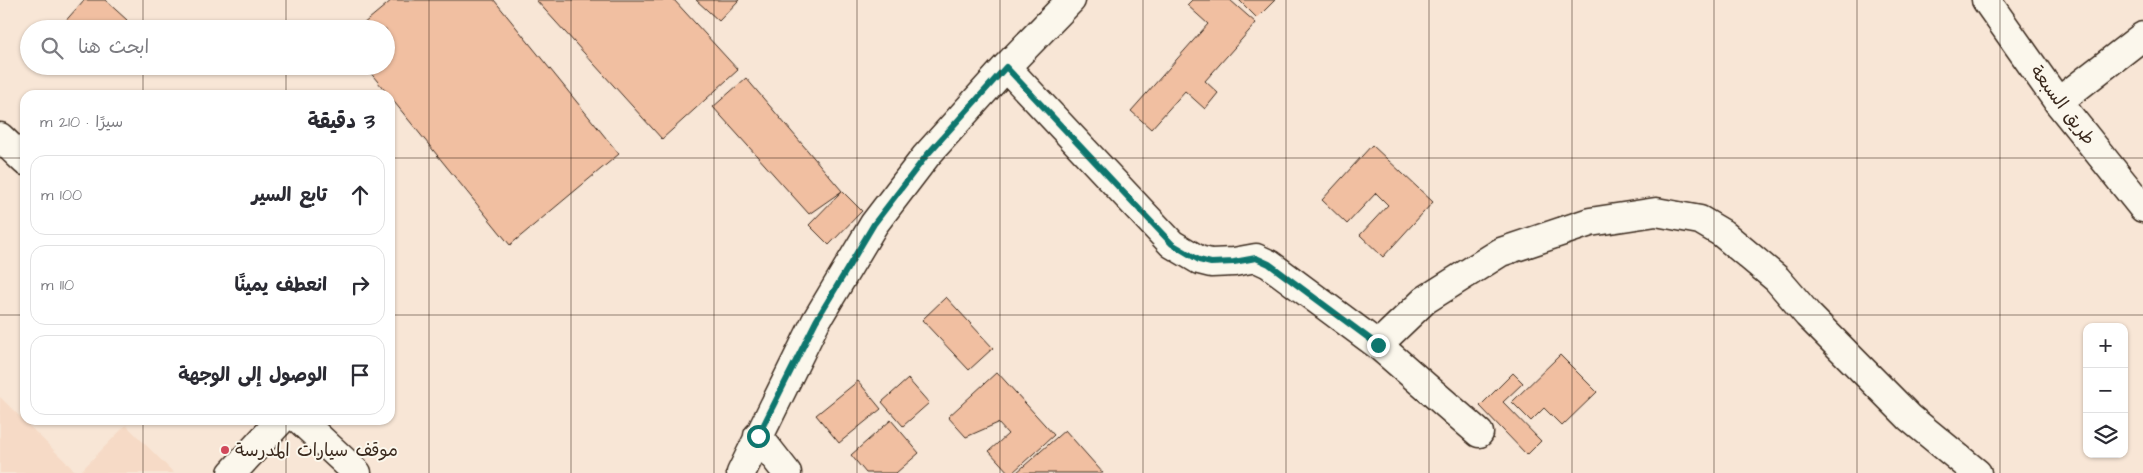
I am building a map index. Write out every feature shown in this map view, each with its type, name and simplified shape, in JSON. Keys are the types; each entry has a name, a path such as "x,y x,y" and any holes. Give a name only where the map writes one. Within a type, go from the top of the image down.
{"street":[{"path":"741,473 816,321 874,224 926,156 1006,67 1071,0"},
{"name":"طريق السبعة","path":"1986,0 2058,102 2143,208"},
{"path":"2058,102 2143,36"},
{"path":"1006,67 1172,244 1199,260 1211,263 1234,262 1256,258 1269,264 1378,345 1479,433"},
{"path":"0,137 20,156"},
{"path":"1378,345 1425,300 1501,252 1590,222 1656,212 1700,220 1722,233 1777,278 1808,315 1910,418 1977,473"},
{"path":"232,473 276,425"},
{"path":"305,425 357,473"},
{"path":"758,436 787,473"}],"shaded area":[{"path":"0,397 20,417 20,425 28,425 77,473 0,473"},
{"path":"126,425 174,473 79,473"}],"building":[{"path":"84,0 105,0 127,20 66,20"},
{"path":"392,0 494,0 619,154 510,245 395,103 395,90 384,90 372,75 395,75 395,20 368,20"},
{"path":"536,0 674,0 738,70 662,139"},
{"path":"696,0 739,0 719,21"},
{"path":"1192,0 1230,0 1256,23 1205,81 1218,93 1205,109 1185,91 1151,129 1131,111 1208,24 1187,5"},
{"path":"1239,0 1275,0 1257,18"},
{"path":"746,78 842,191 809,214 713,107"},
{"path":"1372,145 1433,202 1383,257 1360,235 1388,205 1376,193 1347,224 1322,200"},
{"path":"842,191 862,211 829,245 809,225"},
{"path":"946,297 993,348 969,370 922,320"},
{"path":"1560,355 1597,392 1562,426 1544,408 1531,421 1512,402"},
{"path":"997,372 1054,435 1012,473 1009,473 989,451 1008,434 998,423 966,437 948,417"},
{"path":"1513,373 1523,383 1503,402 1541,441 1527,455 1480,406"},
{"path":"908,379 929,403 903,426 882,402"},
{"path":"858,381 881,409 839,443 816,415"},
{"path":"891,420 919,453 896,473 866,473 851,455"},
{"path":"1065,430 1103,473 1016,473"}],"place":[{"name":"موقف سيارات المدرسة","path":"225,450"}],"route":[{"path":"758,436 816,321 874,224 926,156 1006,67 1172,244 1199,260 1211,263 1234,262 1256,258 1269,264 1378,345"}]}
